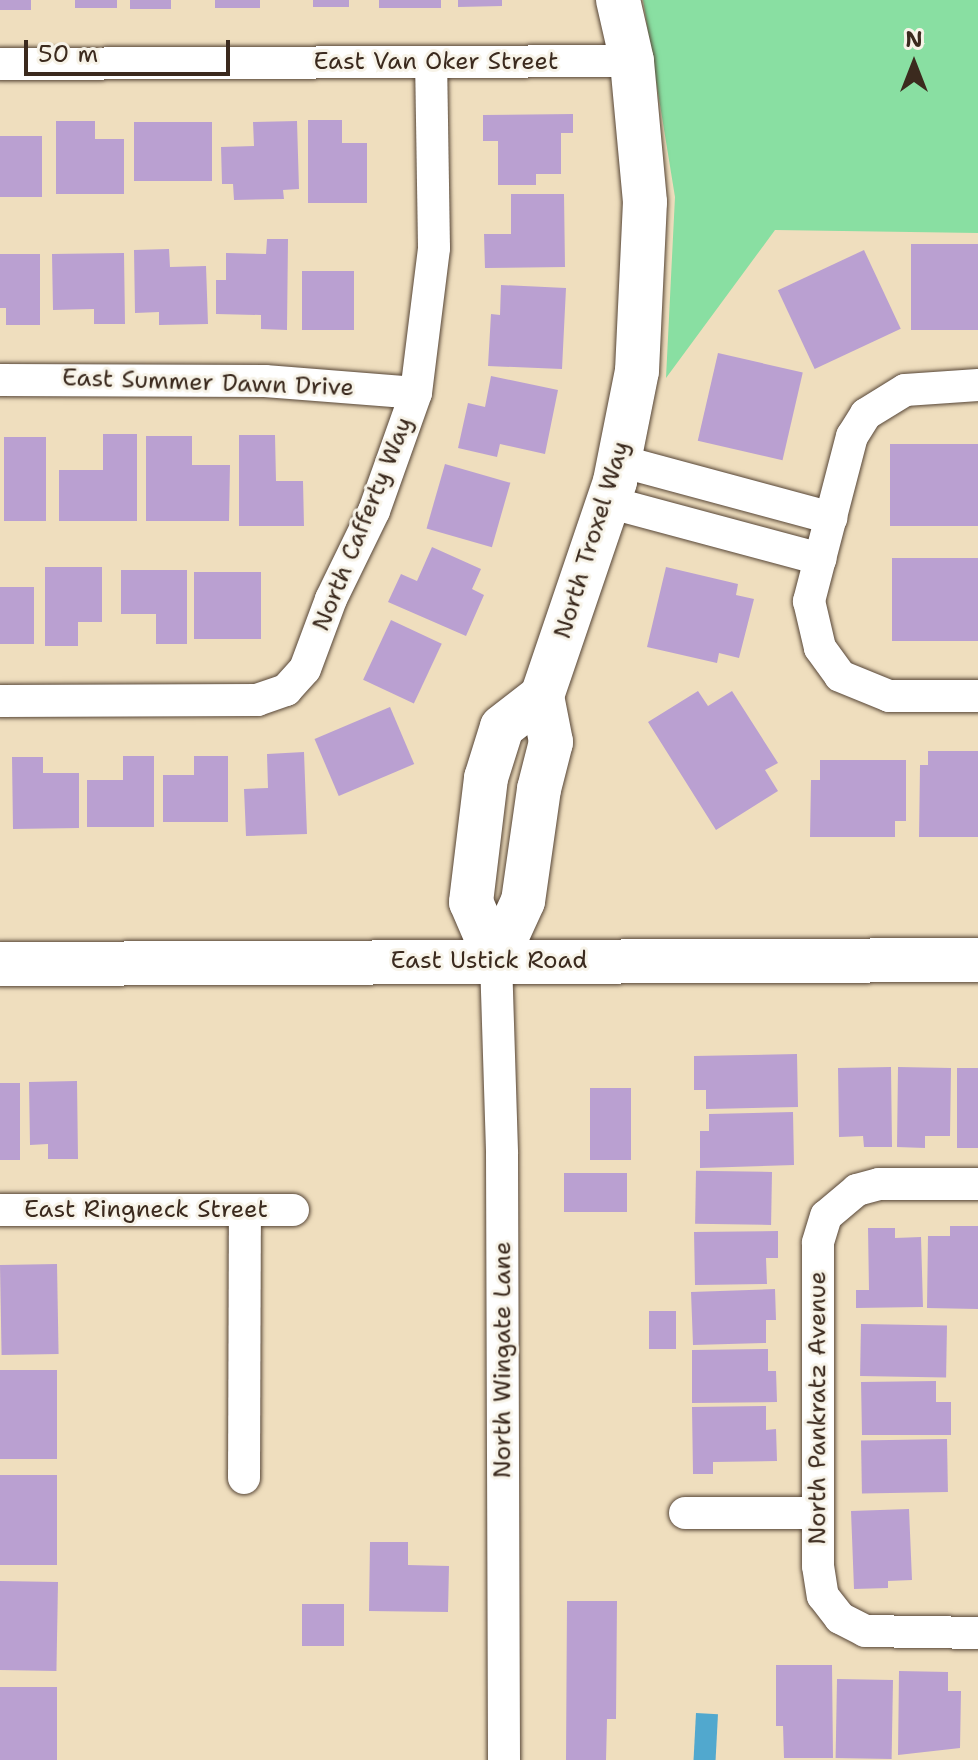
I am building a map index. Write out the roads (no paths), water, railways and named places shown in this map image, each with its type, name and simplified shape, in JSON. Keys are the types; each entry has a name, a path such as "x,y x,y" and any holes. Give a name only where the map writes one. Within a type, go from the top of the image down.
{"street":[{"name":"North Troxel Way","path":"496,960 523,901 539,789 551,742 542,696 620,461 637,371 646,274 641,132 632,61 618,0"},
{"name":"East Van Oker Street","path":"0,64 632,61"},
{"name":"North Cafferty Way","path":"0,701 257,700 286,690 305,669 331,599 374,511 416,393 434,248 431,63"},
{"name":"East Summer Dawn Drive","path":"0,380 265,381 416,393"},
{"path":"978,385 925,385 885,398 866,414 852,436 809,601 810,624 840,676 889,696 978,696"},
{"path":"620,461 831,518"},
{"path":"608,502 820,559"},
{"name":"North Wingate Lane","path":"496,960 502,1154 504,1760"},
{"name":"East Ustick Road","path":"0,964 978,960"},
{"name":"North Pankratz Avenue","path":"978,1184 879,1184 840,1199 826,1216 818,1243 818,1513 823,1596 840,1618 865,1631 978,1633"},
{"name":"East Ringneck Street","path":"0,1210 293,1210"},
{"path":"244,1478 245,1210"},
{"path":"685,1513 818,1513"}],"water":[{"path":"696,1713 718,1714 716,1760 694,1760"}]}
